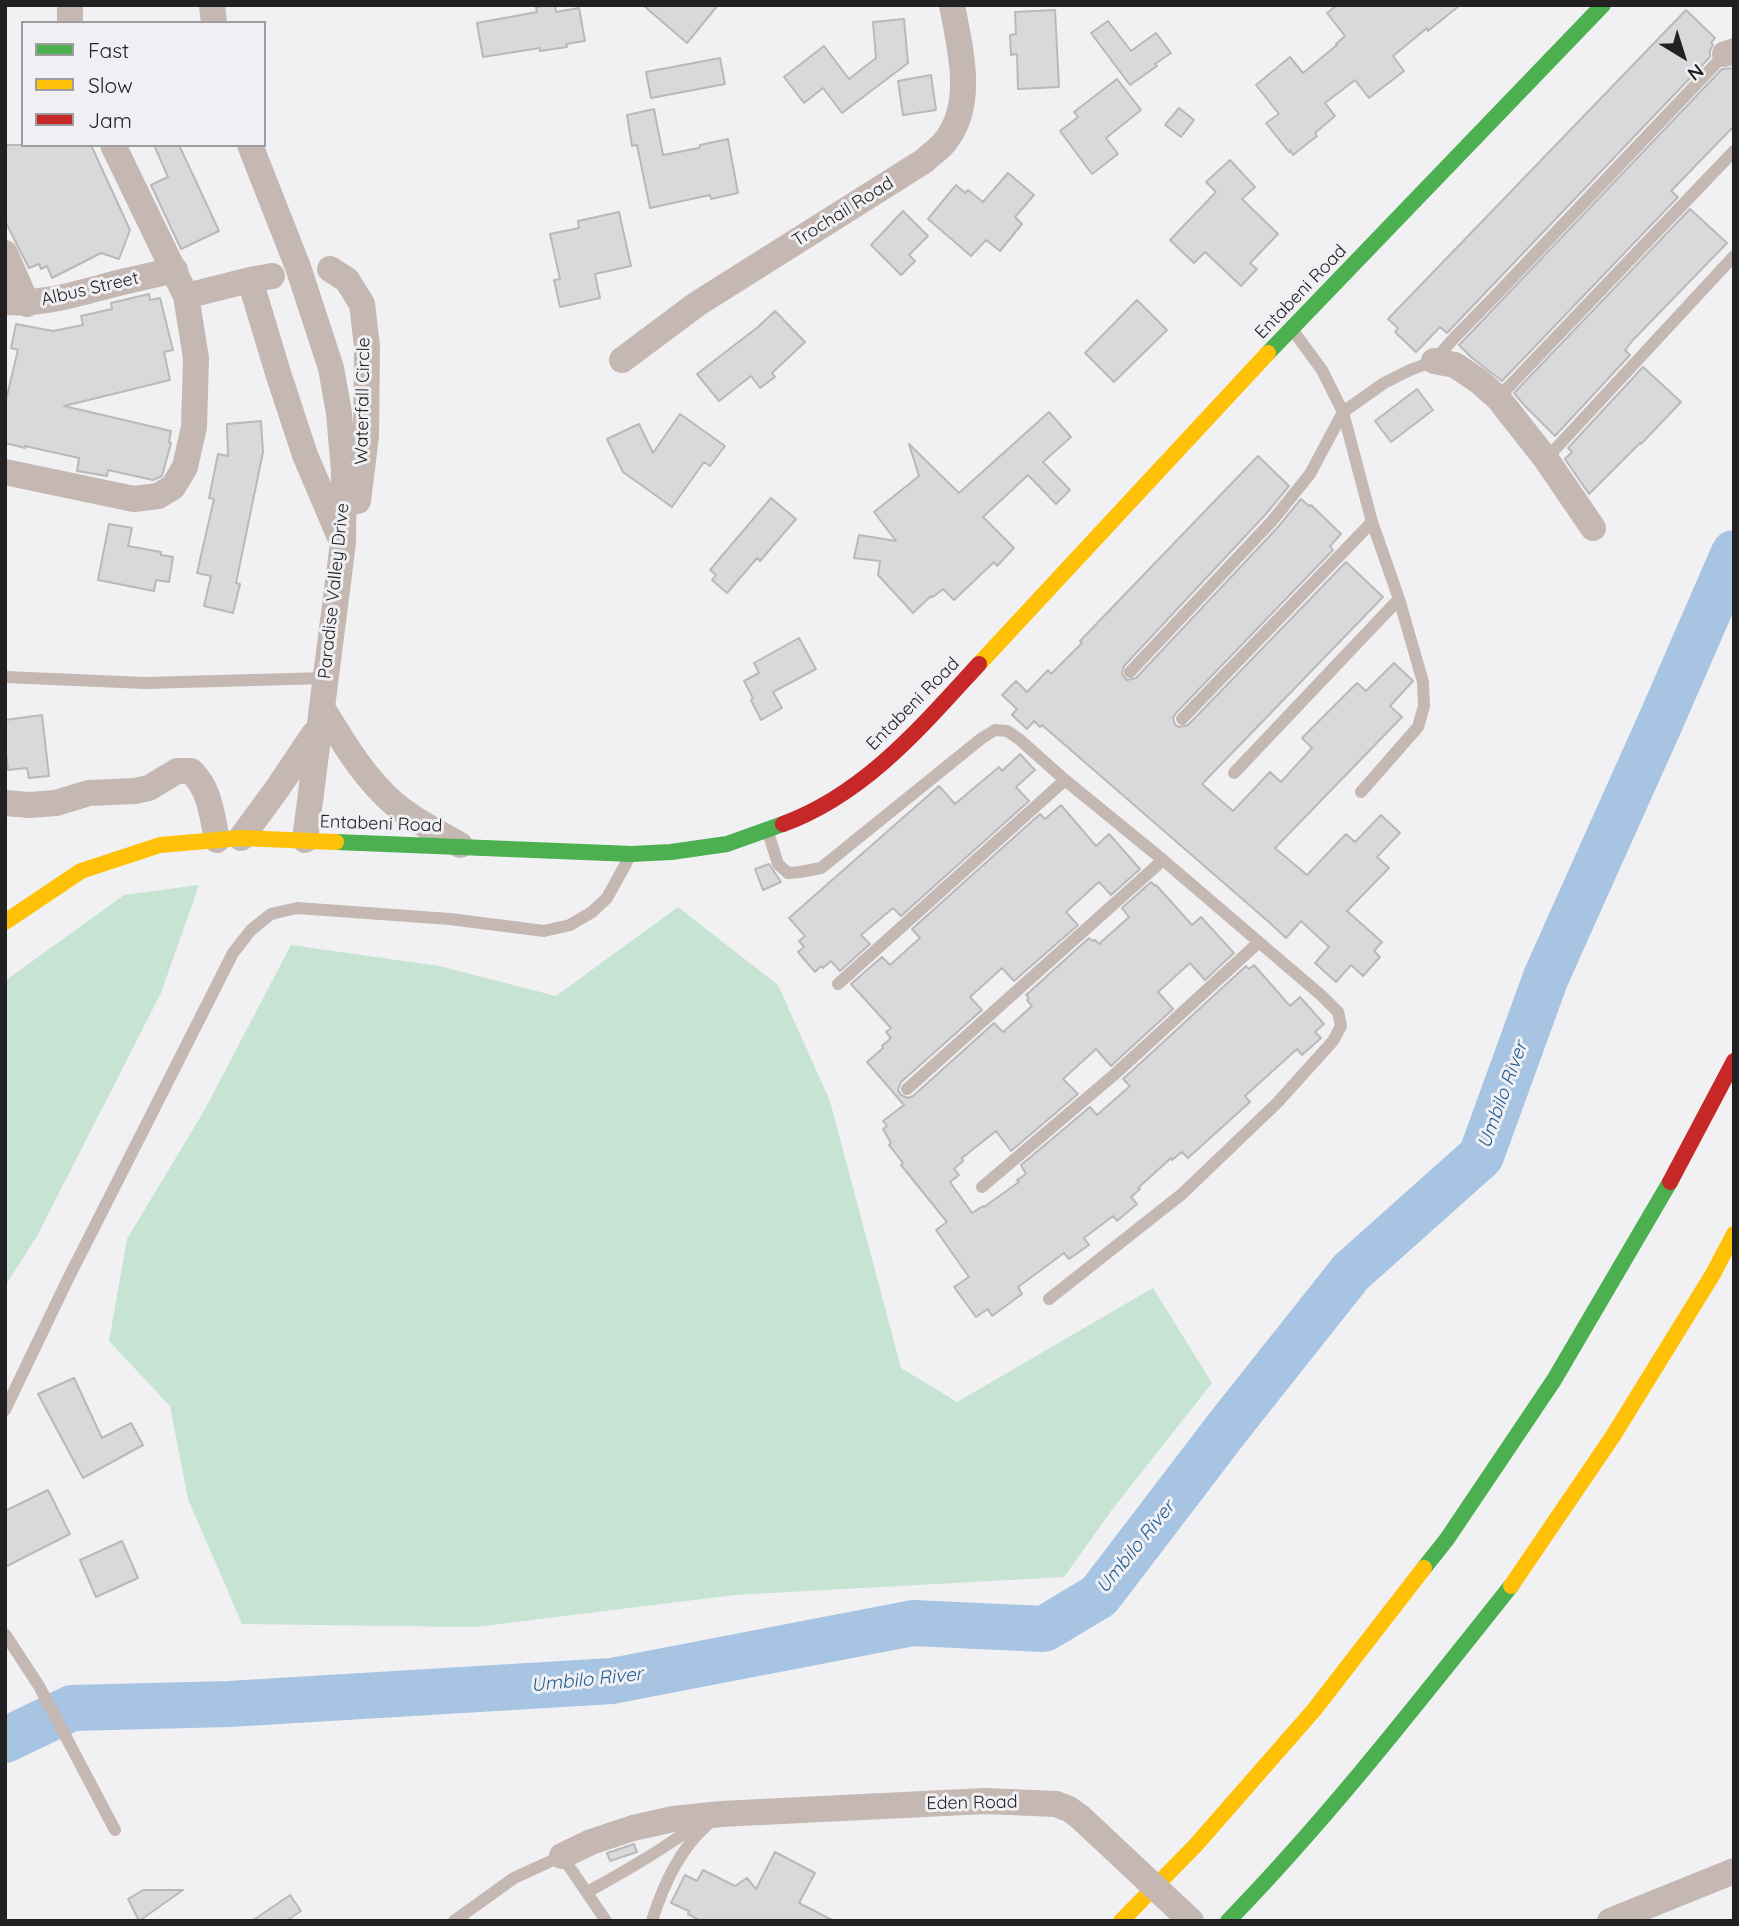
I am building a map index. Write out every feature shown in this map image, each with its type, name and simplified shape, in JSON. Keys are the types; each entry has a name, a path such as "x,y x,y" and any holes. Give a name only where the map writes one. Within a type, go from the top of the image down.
{"main road":[{"name":"Entabeni Road","path":"5,922 81,871 160,845 229,839 305,840 632,853 671,852 727,844 767,830 794,820 851,789 899,750 1292,328 1603,5"},
{"path":"1121,1921 1195,1846 1314,1710 1447,1539 1555,1380 1662,1198 1734,1061"},
{"path":"1228,1921 1376,1756 1512,1585 1614,1436 1713,1274 1734,1234"}],"street":[{"name":"Trochail Road","path":"622,360 697,304 924,162 945,142 958,121 963,90 961,55 952,5"},
{"path":"5,472 134,499 158,496 173,486 186,467 194,427 196,358 186,296 114,147"},
{"name":"Paradise Valley Drive","path":"251,147 298,267 331,368 339,413 344,471 343,543 305,840"},
{"path":"5,253 16,303"},
{"name":"Waterfall Circle","path":"330,269 347,280 362,304 368,346 366,436 358,504 343,543"},
{"name":"Albus Street","path":"16,303 76,295 175,270"},
{"path":"186,296 261,278 278,373 305,455 343,543"},
{"path":"1434,361 1455,365 1498,398 1546,459 1593,528"},
{"path":"5,803 56,803 89,793 135,792 149,788 177,771 191,771 199,779 229,839 307,747 321,717 379,790 407,814 462,847"},
{"name":"Eden Road","path":"562,1856 633,1828 673,1819 715,1814 985,1801 1056,1804 1080,1817 1191,1921"},
{"path":"1610,1921 1734,1871"}],"lane":[{"path":"1130,672 1272,521 1310,474 1343,412 1384,383 1434,361 1729,52"},
{"path":"1498,398 1734,150"},
{"path":"1546,459 1734,256"},
{"path":"1292,328 1322,370 1343,412 1372,522 1399,599 1423,682 1424,706 1418,727 1361,792"},
{"path":"1182,719 1372,522"},
{"path":"1234,773 1399,599"},
{"path":"5,677 145,683 326,678"},
{"path":"767,830 778,863 788,873 821,868 982,738 995,730 1007,731 1163,860 1338,1012 1341,1026 1334,1041 1277,1103 1182,1194 1049,1299"},
{"path":"838,984 1065,780"},
{"path":"5,1410 67,1281 233,953 251,930 271,914 297,908 450,919 544,931 569,925 592,912 607,898 632,853"},
{"path":"907,1089 1163,860"},
{"path":"982,1187 1115,1074 1258,943"},
{"path":"5,1634 39,1686 115,1830"},
{"path":"587,1892 628,1871 715,1814"},
{"path":"652,1921 660,1896 675,1866 694,1837 715,1814"},
{"path":"454,1921 514,1878 562,1856 606,1921"}],"green space":[{"path":"199,885 161,993 37,1236 5,1286 5,981 124,895"},
{"path":"678,907 778,985 830,1101 901,1368 957,1402 1153,1288 1212,1383 1111,1511 1064,1577 735,1595 475,1627 242,1624 188,1499 170,1406 109,1341 127,1239 204,1111 291,945 439,966 556,996"}],"building":[{"path":"555,5 556,12 579,8 585,41 566,44 567,47 540,51 540,48 483,57 477,23 537,12 536,7"},
{"path":"643,5 718,5 687,43"},
{"path":"1337,5 1460,5 1393,56 1404,71 1369,98 1355,80 1325,103 1335,116 1315,133 1317,136 1293,155 1266,123 1279,114 1256,85 1290,57 1303,73 1337,45 1345,36 1327,13"},
{"path":"1055,10 1059,87 1018,89 1017,54 1011,55 1010,35 1016,34 1015,12"},
{"path":"1686,10 1715,38 1711,43 1713,45 1710,57 1447,333 1440,327 1416,352 1395,332 1398,328 1388,319"},
{"path":"904,19 908,63 842,113 823,88 804,103 784,77 824,46 849,79 876,58 873,22"},
{"path":"1108,21 1131,51 1156,33 1171,53 1130,85 1091,33"},
{"path":"720,58 725,84 651,98 646,72"},
{"path":"1734,68 1734,126 1671,191 1678,197 1502,381 1471,357 1459,345 1722,69"},
{"path":"931,75 936,110 903,115 898,81"},
{"path":"1117,79 1141,110 1106,138 1118,154 1092,174 1060,131 1078,117 1074,112"},
{"path":"1179,108 1194,120 1181,137 1165,125"},
{"path":"654,109 663,155 728,139 738,193 711,199 710,195 650,208 637,145 632,146 627,115"},
{"path":"5,145 92,147 130,230 119,259 101,253 52,278 47,266 41,269 39,264 29,268 5,221"},
{"path":"155,147 180,147 219,231 181,249 151,185 168,177"},
{"path":"1230,160 1255,187 1242,199 1278,234 1250,263 1257,269 1241,286 1205,252 1194,263 1170,240 1216,192 1206,182"},
{"path":"1008,173 1034,195 1015,217 1022,224 1000,251 986,240 971,256 928,219 956,185 965,193 968,190 983,202"},
{"path":"1690,209 1727,243 1633,340 1625,350 1630,355 1555,436 1514,393"},
{"path":"903,211 928,236 909,255 915,261 901,275 871,245"},
{"path":"619,212 631,266 595,274 600,298 560,307 554,280 560,279 550,234 579,228 578,221"},
{"path":"149,294 150,300 160,298 173,350 164,352 170,380 64,406 171,431 171,443 162,476 153,480 108,470 107,476 77,471 79,458 5,443 5,404 18,350 11,348 16,324 53,331 83,325 81,316 112,309 111,303"},
{"path":"1137,300 1167,330 1114,382 1085,353"},
{"path":"775,311 805,342 772,373 775,377 760,388 751,376 719,401 697,374"},
{"path":"1643,367 1681,402 1589,494 1565,459 1572,452 1568,448"},
{"path":"1417,389 1433,410 1391,442 1375,421"},
{"path":"1049,412 1071,437 1043,462 1070,490 1056,504 1028,475 983,517 1014,548 997,566 994,562 954,600 943,589 913,613 878,575 880,561 854,558 859,535 896,541 874,512 919,476 909,444 959,493"},
{"path":"680,414 725,446 710,466 704,462 672,507 623,472 607,439 639,424 653,453"},
{"path":"261,421 263,452 236,583 240,584 233,613 204,606 211,576 197,573 214,499 209,498 218,454 228,456 227,424"},
{"path":"1258,456 1289,486 1124,666 1122,674 1127,680 1136,678 1301,499 1341,534 1330,546 1333,550 1173,718 1175,725 1179,727 1188,725 1346,562 1383,597 1202,784 1233,811 1270,772 1281,782 1312,748 1302,738 1357,683 1366,691 1394,663 1413,681 1390,706 1402,717 1275,848 1307,875 1346,834 1355,842 1381,815 1400,833 1377,857 1389,868 1347,911 1382,942 1374,951 1380,957 1363,976 1351,965 1336,982 1315,963 1329,947 1301,921 1286,938 1042,725 1040,727 1034,721 1027,729 1012,715 1017,709 1002,695 1016,681 1027,692 1048,670 1051,674"},
{"path":"771,498 796,519 760,561 757,558 727,593 712,580 716,575 710,570"},
{"path":"109,524 132,528 128,546 173,557 169,582 156,580 154,591 98,580"},
{"path":"799,638 816,669 773,692 782,708 761,720 744,681 759,673 754,663"},
{"path":"42,715 49,776 29,778 27,768 8,770 5,720"},
{"path":"1020,754 1035,770 1016,787 1029,801 901,916 893,908 861,935 870,944 840,971 831,961 815,972 798,952 804,947 799,941 805,936 789,918 939,786 955,804 999,767 1002,771"},
{"path":"1061,805 1096,846 1109,834 1140,869 1111,895 1099,882 1066,912 1078,925 1014,981 1002,968 970,997 982,1010 901,1082 898,1090 901,1095 908,1098 913,1096 994,1023 1003,1032 1032,1006 1026,995 1089,938 1099,944 1129,917 1122,908 1151,882 1192,925 1201,917 1234,953 1205,980 1190,963 1158,992 1173,1009 1111,1066 1096,1049 1063,1079 1078,1094 1011,1151 996,1131 962,1158 963,1161 954,1169 959,1175 950,1182 972,1213 1019,1182 1017,1180 1026,1174 1021,1165 1090,1107 1097,1115 1130,1086 1123,1079 1246,966 1249,969 1254,965 1290,1006 1300,997 1324,1024 1315,1032 1321,1038 1302,1055 1297,1049 1245,1096 1250,1102 1188,1158 1182,1152 1172,1160 1171,1158 1138,1188 1140,1189 1131,1197 1137,1204 1117,1221 1113,1216 1084,1238 1089,1245 1069,1259 1064,1253 1018,1287 1022,1294 992,1316 988,1309 976,1317 954,1287 969,1277 936,1230 947,1222 901,1165 903,1163 889,1145 891,1143 883,1129 887,1126 883,1121 904,1105 867,1062 891,1038 886,1032 891,1028 851,984 882,957 890,965 920,938 912,929 1040,814 1045,819"},
{"path":"769,864 781,882 763,890 755,869"},
{"path":"74,1378 102,1438 131,1423 143,1445 83,1478 38,1394"},
{"path":"48,1490 70,1534 5,1567 5,1511"},
{"path":"122,1541 138,1578 96,1597 80,1560"},
{"path":"634,1844 637,1852 610,1861 607,1853"},
{"path":"775,1852 815,1873 799,1903 834,1921 701,1921 688,1914 689,1911 671,1903 685,1875 697,1881 703,1870 735,1886 747,1878 756,1889"},
{"path":"143,1890 183,1890 139,1921 128,1899"},
{"path":"290,1895 301,1911 286,1921 252,1921"}],"waterway":[{"name":"Umbilo River","path":"5,1740 72,1708 229,1704 612,1681 913,1623 1044,1629 1099,1596 1351,1272 1481,1156 1546,977 1734,553"}],"traffic: fast":[{"path":"1268,353 1603,5"},
{"path":"336,842 632,854 727,844 783,824"},
{"path":"1424,1568 1447,1539 1554,1380 1670,1182"},
{"path":"1228,1921 1338,1799 1511,1586"}],"traffic: slow":[{"path":"979,664 1268,353"},
{"path":"5,922 81,871 160,845 241,838 336,842"},
{"path":"1511,1586 1613,1436 1713,1274 1734,1234"},
{"path":"1121,1921 1195,1846 1314,1710 1424,1568"}],"traffic: jam":[{"path":"783,824 813,811 866,777 914,734 979,664"},
{"path":"1670,1182 1734,1061"}]}
